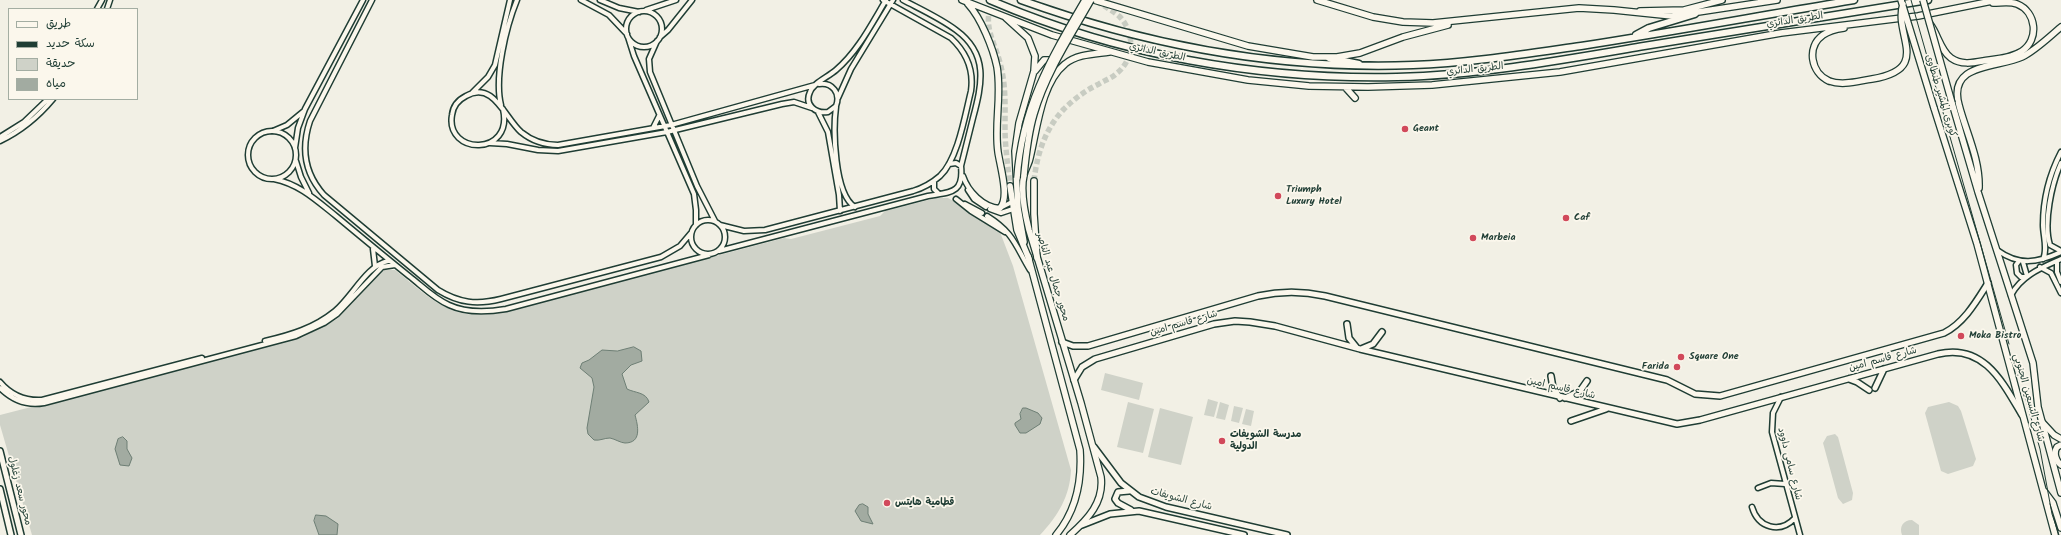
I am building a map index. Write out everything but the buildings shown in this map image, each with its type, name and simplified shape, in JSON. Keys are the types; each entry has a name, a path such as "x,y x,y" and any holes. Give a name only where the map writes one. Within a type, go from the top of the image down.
{"highway":[{"name":"الطريق الدائري","path":"990,0 1078,32 1174,57 1269,71 1323,76 1378,77 1454,74 1524,66 1928,0"},
{"name":"الطريق الدائري","path":"1021,0 1111,29 1196,49 1278,62 1364,66 1419,65 1483,60 1633,37 1854,0"},
{"path":"1633,37 1650,28 1695,14"},
{"path":"1329,58 1351,61 1364,66"}],"main road":[{"path":"963,0 978,19 992,52 998,73 999,94 997,135 1005,198 1000,208"},
{"name":"الطريق الدائري","path":"963,0 1006,18 1109,52 1215,75 1273,83 1345,87 1432,85 1554,73 1737,41 1856,23 1918,16 1997,0"},
{"path":"1017,178 1022,142 1032,101 1044,73 1085,0"},
{"path":"1024,175 1029,134 1041,94 1057,59 1091,0"},
{"path":"1094,0 1248,46 1286,53 1329,58 1360,53 1403,37 1454,22"},
{"path":"1317,0 1363,14 1393,21 1423,23 1454,22 1556,10 1590,8 1666,16 1695,14 1777,0"},
{"path":"1629,12 1684,10 1722,0"},
{"name":"كوبرى المشير طنطاوى","path":"1923,0 1978,192"},
{"path":"1856,23 1826,33 1814,46 1812,57 1814,67 1820,76 1829,81 1843,83 1877,78 1898,70 1905,60 1907,49 1901,19 1902,2"},
{"name":"كوبرى المشير طنطاوى","path":"1902,2 1962,197"},
{"path":"1930,23 1947,54 1956,60 1969,63 2004,57 2023,50 2030,43 2033,33 2031,17 2025,9 2016,4 1983,3"},
{"name":"محور جمال عبد الناصر","path":"1006,18 1026,34 1032,44 1035,56 1033,74 1022,109 1016,137 1014,160 1017,178 1018,216 1032,274 1080,450 1080,470 1077,494 1066,521 1056,535"},
{"path":"1978,192 1979,177 1976,162 1958,102 1958,91 1962,81 1969,73 1978,67 2012,61 2024,56 2061,27"},
{"name":"محور جمال عبد الناصر","path":"1070,535 1082,525 1095,507 1101,488 1101,477 1094,446 1027,221 1024,175 1031,157 1042,108 1054,77 1061,67 1074,58 1109,52"},
{"path":"1033,74 1041,62 1048,60 1055,64 1054,77"},
{"path":"1345,87 1355,98"},
{"path":"1034,182 1034,214 1037,258"},
{"path":"1010,186 1018,235 1029,259"},
{"name":"شارع التسعين الجنوبي","path":"1978,192 2033,363 2037,401 2061,492"},
{"name":"شارع التسعين الجنوبي","path":"1962,197 1988,283 2055,535"},
{"name":"شارع قاسم امين","path":"1062,342 1073,346 1088,346 1258,296 1278,292 1305,292 1667,380 1700,395 1720,396 1944,333 1954,327 1967,314 1988,283"},
{"name":"شارع قاسم امين","path":"1074,380 1082,367 1092,360 1207,326 1228,322 1246,321 1275,326 1359,349 1607,409 1677,424 1691,422 1946,353 1958,353 1974,357 1988,366 1997,375 2024,420"},
{"path":"1347,324 1349,338 1359,349 1373,344 1382,332"},
{"path":"1875,388 1884,369"},
{"path":"1550,376 1553,388 1562,398 1580,391 1587,381"},
{"path":"1848,379 1862,384 1869,390"},
{"path":"1572,421 1607,409"},
{"path":"2042,422 2054,435 2061,439"},
{"path":"2061,445 2055,450 2057,461 2061,465"},
{"name":"شارع الشويفات","path":"1094,446 1112,473 1129,491 1156,504 1287,535"},
{"name":"محور سعد زغلول","path":"0,451 2,467 21,535"},
{"name":"محور سعد زغلول","path":"0,489 11,535"},
{"path":"1129,491 1118,492 1115,498 1118,503 1131,511"},
{"path":"2044,491 2053,503 2061,528"},
{"name":"شارع الشويفات","path":"1082,525 1110,514 1131,511 1146,512 1244,535"}],"street":[{"path":"311,195 301,177 296,159 295,148 298,128 305,109 362,0"},
{"path":"372,0 310,121 305,137 306,161 315,184 324,195 414,271 438,290 455,299 484,303 657,259 676,250 691,234 696,225 694,194 664,126 627,35 628,20 641,11 676,0"},
{"path":"470,94 488,77 495,65 510,0"},
{"path":"490,143 501,132 504,117 498,87 499,72 508,31 517,0"},
{"path":"581,0 609,15 634,44 644,47 657,41"},
{"path":"600,0 619,8 653,14 660,22 660,37"},
{"path":"692,0 668,30 657,41 649,59 650,72 697,186 715,221 723,228 725,238 719,251"},
{"path":"720,225 737,230 758,231 913,191 934,181 941,175 949,164 962,127 971,91 972,76 963,52 951,38 892,2 884,0 849,58 811,89 808,98 812,108"},
{"path":"903,0 949,25 967,39 975,52 982,75 981,90 961,166 962,175 972,197 986,207"},
{"path":"855,207 846,197 837,163 834,138 836,106 847,76 892,2"},
{"path":"972,76 982,75"},
{"path":"838,100 838,95 833,87 828,84 817,84 671,125 562,144 549,144 534,140 524,134 491,96 478,92 461,98 453,110 453,128 458,137 477,146 490,143 507,144 538,150 558,151 667,132 794,102 812,108 818,112 828,132 839,195 840,211"},
{"path":"0,137 27,119 47,100"},
{"path":"0,141 27,125 41,114 52,100"},
{"path":"818,112 828,112 836,106"},
{"path":"305,109 287,125 262,134 253,141 248,158 251,166 257,174 267,179 274,179 293,185 311,195 373,248 431,294 449,305 467,310 495,311 938,194 945,194 955,190 959,186 962,175"},
{"path":"653,128 660,116"},
{"path":"962,127 970,130"},
{"path":"270,131 281,133 287,137 295,148"},
{"path":"2043,259 2045,252 2043,225 2048,183 2061,152"},
{"path":"274,179 287,174 292,169 296,159"},
{"path":"949,164 956,163 961,166"},
{"path":"2061,163 2051,198 2048,229 2050,245 2061,251"},
{"path":"934,181 934,189 938,194"},
{"path":"966,183 979,199 994,207 1000,208 1012,202"},
{"path":"945,194 982,213"},
{"path":"956,199 1014,239"},
{"path":"990,209 1001,212 1013,208"},
{"path":"987,216 1002,226 1014,239 1032,274"},
{"path":"696,225 705,220 715,221"},
{"path":"691,234 693,247 700,253 709,255"},
{"path":"373,248 376,259 375,266"},
{"path":"1997,250 2021,262 2036,262 2061,251"},
{"path":"0,382 7,390 19,397 33,400 47,399 295,334 320,322 341,308 375,266 388,260"},
{"path":"2011,296 2027,277 2040,267 2059,260"},
{"path":"2059,260 2056,272 2061,282"},
{"path":"2021,262 2016,265 2016,271 2021,276 2027,277"},
{"path":"2021,262 2027,277"},
{"path":"0,388 19,401 34,404 44,403 296,336 324,323 382,267 395,266"},
{"path":"2040,267 2051,273 2061,293"},
{"path":"410,276 414,271"},
{"name":"شارع سامى داوود","path":"1781,397 1773,413 1771,423 1785,484 1800,535"},
{"path":"1758,488 1771,483 1785,484"},
{"path":"1752,507 1761,523 1773,528 1785,526 1795,518"}],"green space":[{"path":"936,198 948,198 980,215 1000,232 1013,266 1071,470 1068,488 1062,505 1040,535 32,535 0,425 0,415 303,337 337,319 384,270 395,270 429,297 457,312 475,315 499,313 784,238 791,239 880,216 885,211"},
{"path":"1105,373 1143,383 1139,400 1101,390"},
{"path":"1208,399 1218,402 1214,417 1204,415"},
{"path":"1128,402 1154,409 1143,453 1117,447"},
{"path":"1220,402 1229,405 1225,420 1216,418"},
{"path":"1949,402 1958,406 1961,411 1976,459 1973,466 1948,474 1941,471 1925,413 1928,407"},
{"path":"1234,406 1243,408 1239,423 1231,421"},
{"path":"1160,408 1193,417 1181,465 1148,457"},
{"path":"1246,409 1254,411 1251,426 1242,424"},
{"path":"1835,434 1838,437 1853,493 1852,500 1843,504 1838,498 1823,443 1827,436"},
{"path":"1912,520 1919,525 1919,535 1902,535 1902,524 1906,521"}],"water":[{"path":"634,347 641,351 642,361 631,365 622,374 627,389 645,396 649,402 635,415 638,433 634,440 625,443 610,438 594,440 588,434 587,428 594,387 592,378 580,368 582,363 589,360 602,350 617,351"},
{"path":"1023,408 1038,413 1042,418 1040,424 1026,433 1020,433 1015,423 1021,419 1020,414"},
{"path":"123,437 127,441 127,449 132,458 129,466 120,465 115,449 118,439"},
{"path":"863,504 868,507 868,514 873,524 861,521 855,511 859,505"},
{"path":"316,515 326,516 338,524 337,535 319,535 314,521"}],"tunnel":[{"path":"994,0 988,17 990,34 999,58 1004,82 1005,128 1010,186"},
{"path":"1034,181 1037,161 1043,142 1057,117 1080,95 1115,75 1123,67 1130,53 1130,37 1124,22 1119,16 1099,3"}],"railway":[{"path":"1911,0 2009,344"},
{"path":"2023,390 2040,449 2052,514 2059,535"}],"place":[{"name":"Geant","path":"1405,129"},
{"name":"Triumph Luxury Hotel","path":"1278,196"},
{"name":"Caf","path":"1566,218"},
{"name":"Marbeia","path":"1473,238"},
{"name":"Moka Bistro","path":"1961,336"},
{"name":"Square One","path":"1681,357"},
{"name":"Farida","path":"1677,367"},
{"name":"مدرسة الشويفات الدولية","path":"1222,441"},
{"name":"قطامية هايتس","path":"887,503"}]}
